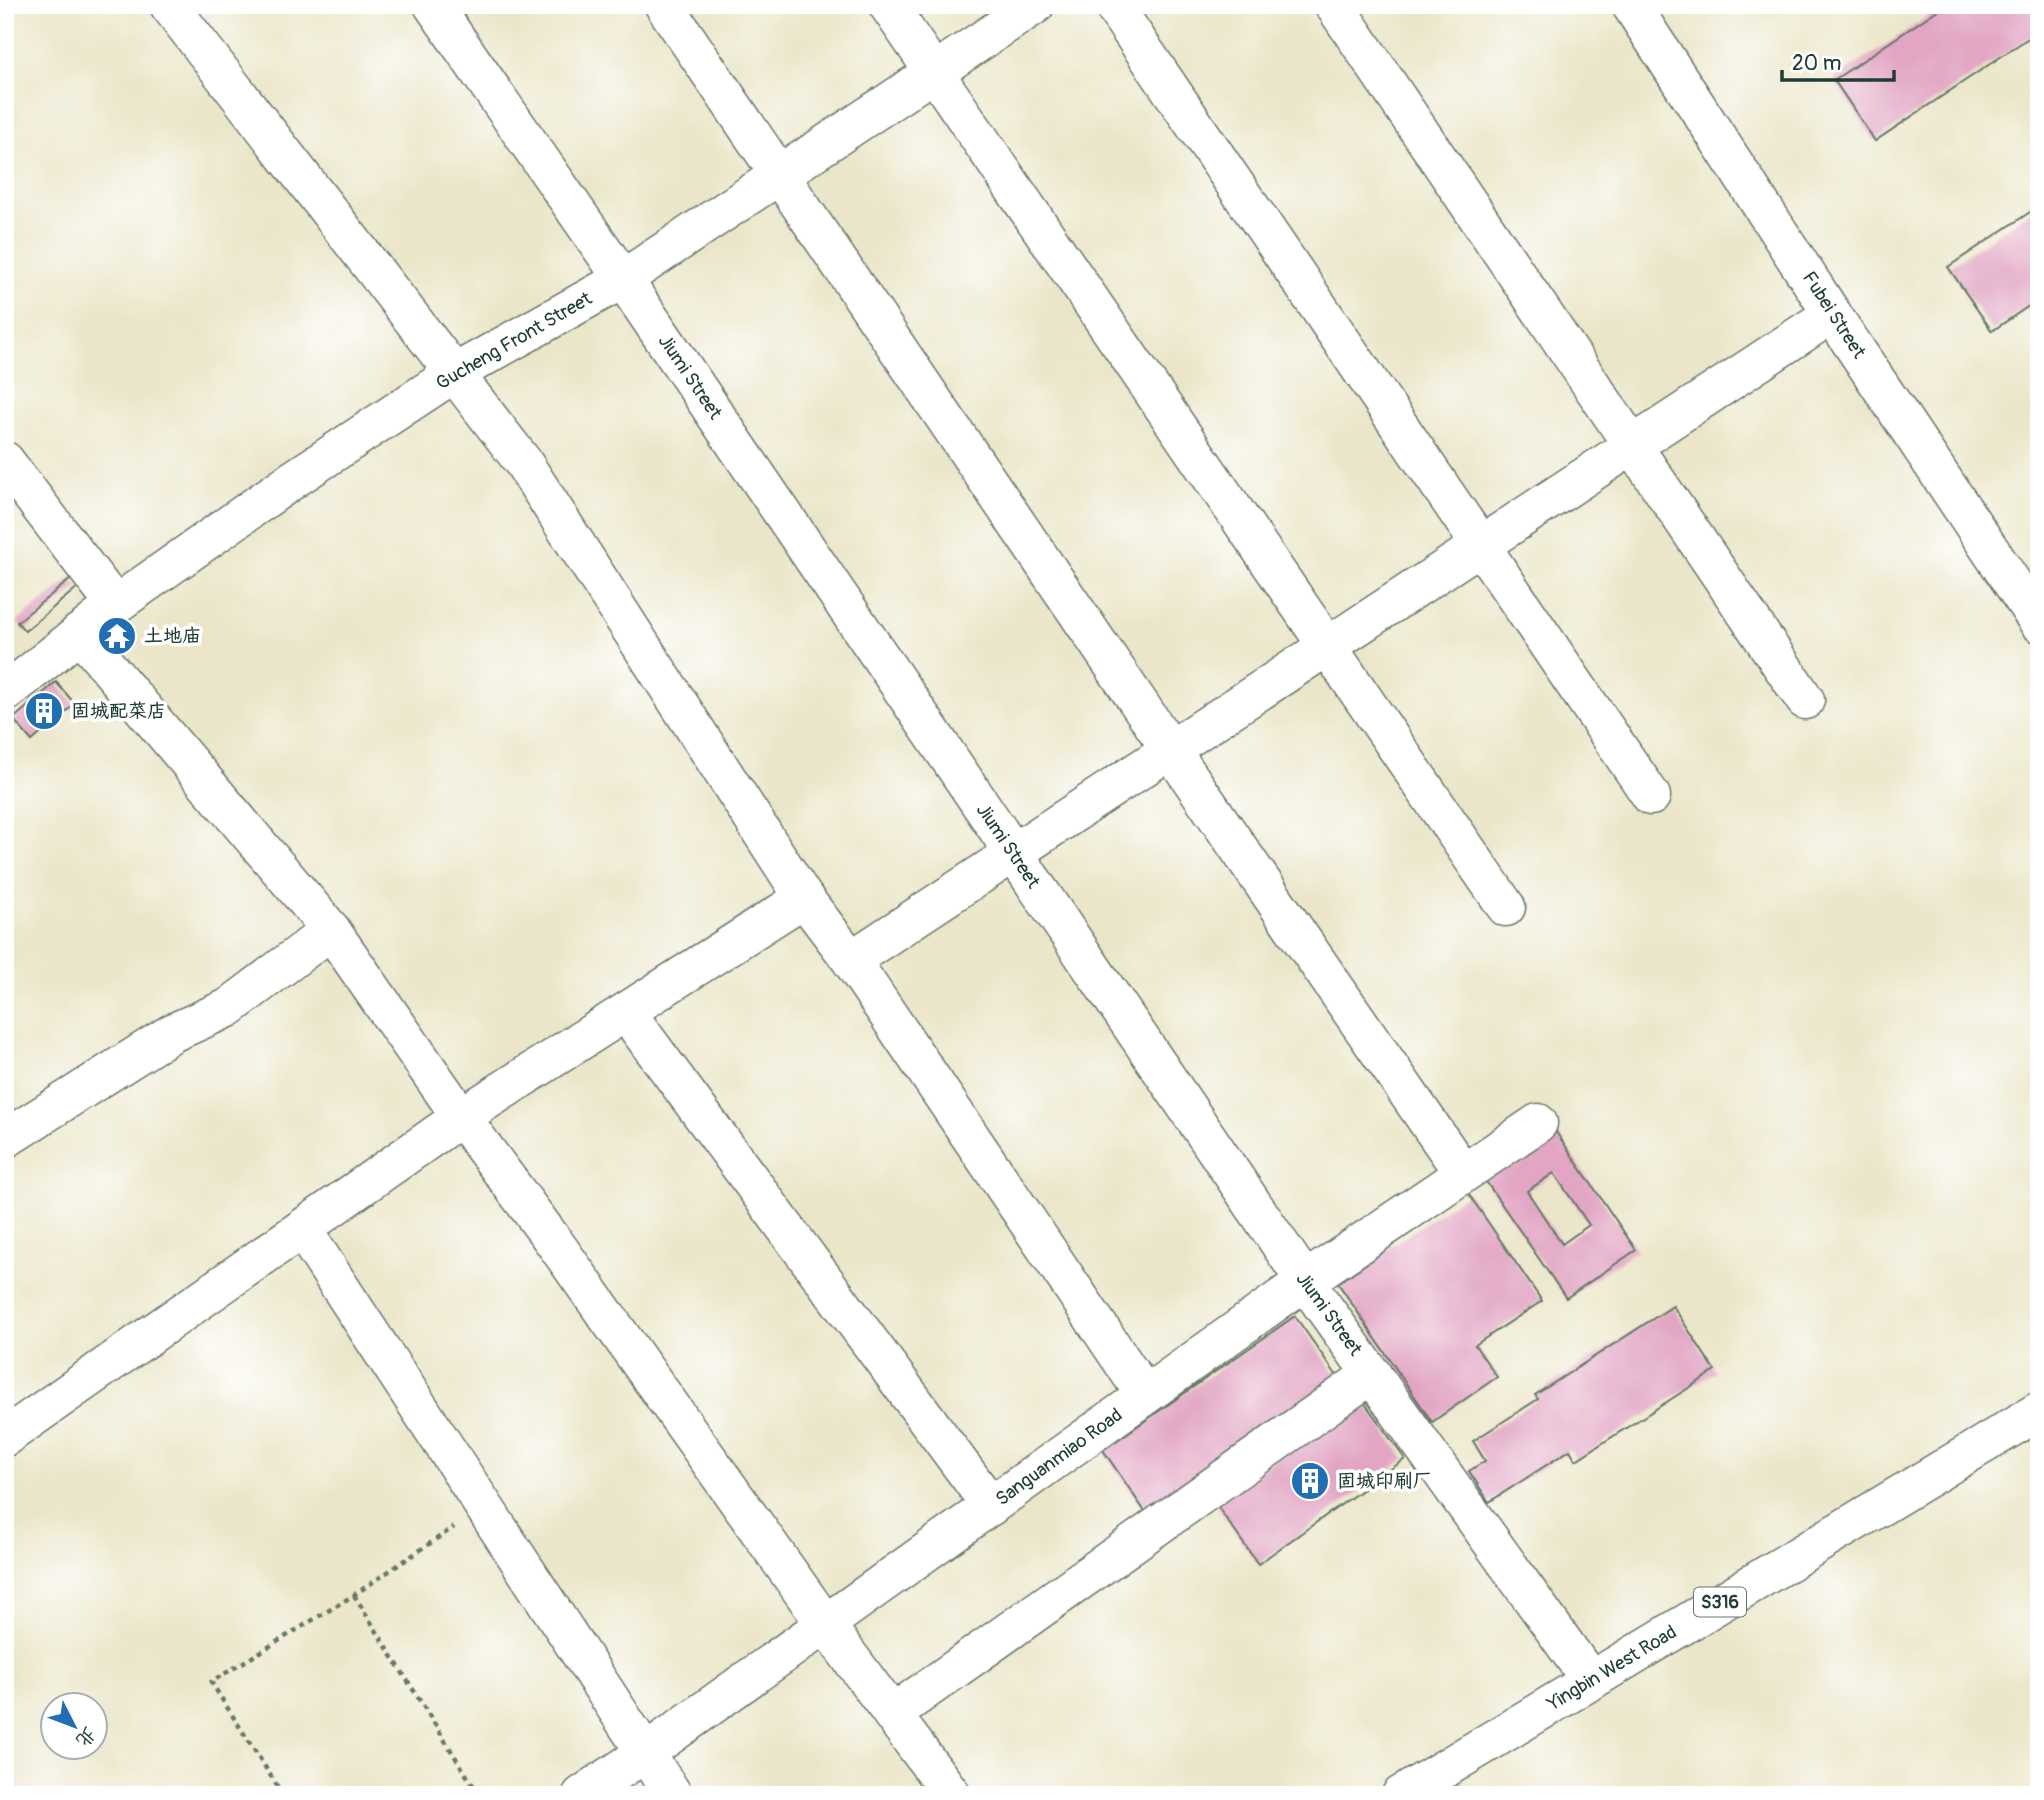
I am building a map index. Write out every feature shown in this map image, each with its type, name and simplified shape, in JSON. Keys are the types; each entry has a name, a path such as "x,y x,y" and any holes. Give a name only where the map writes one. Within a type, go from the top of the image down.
{"street":[{"path":"169,5 523,462 804,898 851,960 1145,1395"},
{"name":"Jiumi Street","path":"433,5 624,279 1305,1281 1591,1681"},
{"path":"664,5 1170,750 1463,1173"},
{"path":"888,5 1506,907"},
{"name":"Gucheng Front Street","path":"5,694 115,605 291,481 453,373 624,279 1035,5"},
{"path":"1113,5 1651,796"},
{"path":"1334,5 1805,700"},
{"name":"Fubei Street","path":"1632,5 1832,314 2039,623"},
{"path":"851,960 1832,314"},
{"path":"5,461 115,605"},
{"path":"79,633 331,929 461,1117 557,1246 826,1625 952,1795"},
{"path":"5,1437 461,1117 804,898"},
{"path":"5,1139 172,1033 228,1008 331,929"},
{"path":"626,1012 991,1506"},
{"name":"Sanguanmiao Road","path":"582,1795 826,1625 1305,1281 1538,1123"},
{"path":"302,1229 673,1795"},
{"path":"892,1714 1372,1374"},
{"name":"Yingbin West Road","path":"1401,1795 2039,1411"}],"path":[{"path":"283,1795 211,1682 354,1595 484,1507"},
{"path":"354,1595 479,1795"}],"building":[{"path":"1945,5 2039,5 2039,31 1875,141 1834,80"},
{"path":"2039,206 2039,299 1992,331 1948,267"},
{"path":"71,579 78,587 25,631 17,622"},
{"name":"固城配菜店","path":"56,682 75,704 32,741 13,719"},
{"path":"1554,1129 1636,1250 1566,1298 1483,1177","holes":["1554,1173 1589,1225 1562,1244 1527,1191"]},
{"path":"1468,1193 1542,1301 1475,1345 1497,1377 1432,1422 1338,1283"},
{"path":"1673,1306 1715,1371 1576,1460 1570,1450 1489,1502 1469,1471 1485,1461 1473,1441 1538,1399 1535,1395"},
{"path":"1295,1316 1339,1379 1146,1513 1103,1450"},
{"name":"固城印刷厂","path":"1361,1398 1405,1459 1258,1564 1215,1503"}],"place":[{"name":"土地庙","path":"117,636"},
{"name":"固城配菜店","path":"44,711"},
{"name":"固城印刷厂","path":"1310,1481"}]}
